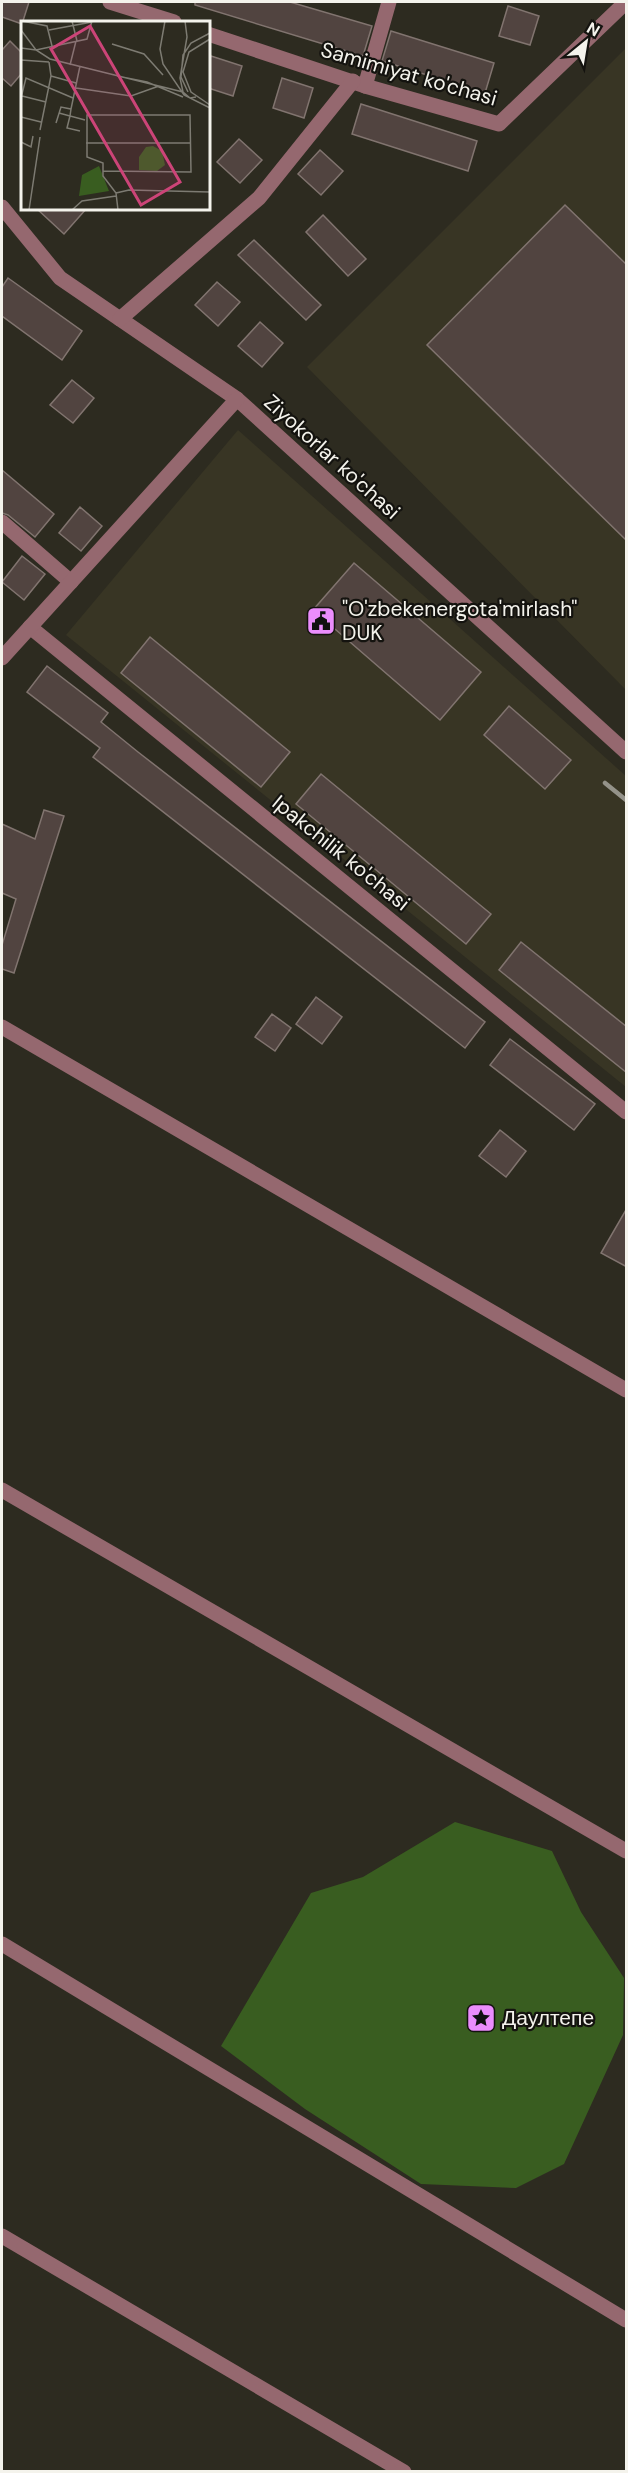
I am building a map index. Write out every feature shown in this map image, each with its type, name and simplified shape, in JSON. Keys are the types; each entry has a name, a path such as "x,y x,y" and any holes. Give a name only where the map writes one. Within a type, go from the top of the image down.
{"street":[{"path":"110,2 171,21"},
{"path":"120,319 259,198 359,83 389,2"},
{"name":"Samimiyat ko'chasi","path":"210,35 359,83 499,124 626,2"},
{"name":"Ziyokorlar ko'chasi","path":"2,207 60,278 237,399 627,752"},
{"path":"2,658 237,399"},
{"path":"2,522 71,582"},
{"name":"Ipakchilik ko'chasi","path":"30,627 627,1112"},
{"path":"2,1027 627,1390"},
{"path":"2,1490 627,1851"},
{"path":"2,1944 627,2320"},
{"path":"2,2236 404,2472"}],"shaded area":[{"path":"626,48 626,690 307,367"},
{"path":"238,430 626,776 626,1087 66,635"}],"green space":[{"path":"455,1822 552,1851 581,1912 624,1978 623,2035 564,2164 516,2188 421,2184 305,2109 221,2046 311,1893 363,1877"}],"building":[{"path":"2,2 29,2 21,24 2,17"},
{"path":"195,2 290,2 372,26 363,56 195,5"},
{"path":"508,6 539,16 530,45 499,36"},
{"path":"391,31 494,63 485,93 382,61"},
{"path":"10,41 21,52 21,74 11,86 2,78 2,50"},
{"path":"211,56 242,66 233,96 210,89"},
{"path":"282,78 313,88 304,118 273,108"},
{"path":"361,104 477,141 468,171 352,134"},
{"path":"239,139 262,160 240,183 217,162"},
{"path":"320,150 343,171 321,195 298,174"},
{"path":"565,205 627,265 627,541 427,345"},
{"path":"38,210 85,210 64,234"},
{"path":"323,215 366,259 348,276 306,232"},
{"path":"254,240 321,305 306,320 238,255"},
{"path":"8,278 82,331 62,360 2,316 2,287"},
{"path":"217,282 240,302 218,326 195,305"},
{"path":"260,322 283,343 262,367 238,346"},
{"path":"72,380 94,398 73,423 50,405"},
{"path":"2,470 54,514 35,537 8,515 2,513"},
{"path":"80,507 102,526 81,551 59,533"},
{"path":"22,556 45,574 24,600 2,582"},
{"path":"354,563 481,672 440,720 313,610"},
{"path":"150,637 290,752 261,787 121,673"},
{"path":"47,666 108,713 101,722 485,1022 465,1048 93,757 100,748 27,692"},
{"path":"509,706 571,760 545,789 484,735"},
{"path":"321,774 491,914 466,944 296,804"},
{"path":"44,810 64,816 14,973 2,969 2,945 16,899 2,893 2,824 35,839"},
{"path":"521,942 627,1027 627,1073 499,970"},
{"path":"316,997 342,1017 322,1044 296,1024"},
{"path":"272,1014 291,1028 275,1051 255,1037"},
{"path":"510,1039 595,1104 574,1130 490,1065"},
{"path":"500,1130 526,1151 506,1177 479,1156"},
{"path":"627,1208 627,1267 601,1253"}],"railway":[{"path":"605,783 626,800"}],"place":[{"name":"\"O'zbekenergota'mirlash\" DUK","path":"321,621"},
{"name":"Даултепе","path":"481,2018"}]}
